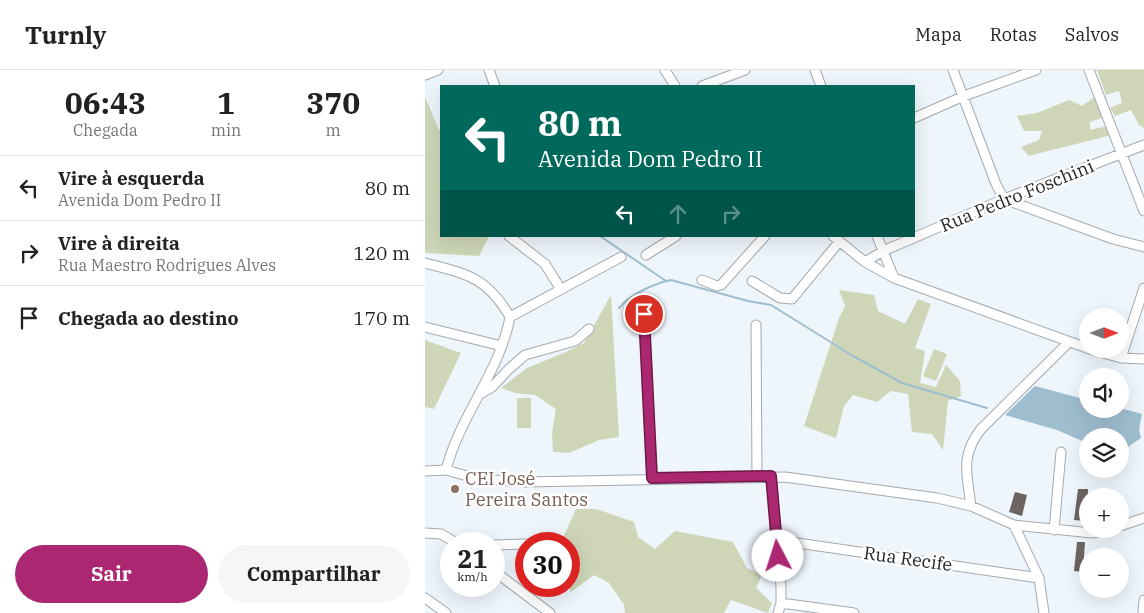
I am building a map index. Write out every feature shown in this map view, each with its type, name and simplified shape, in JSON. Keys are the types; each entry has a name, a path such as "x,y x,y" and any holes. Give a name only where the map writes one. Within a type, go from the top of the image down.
{"street":[{"path":"425,75 438,70"},
{"path":"489,70 495,85"},
{"path":"665,70 674,85"},
{"path":"705,85 745,70"},
{"path":"815,70 821,85"},
{"path":"953,70 1004,199 1113,239 1144,247"},
{"path":"915,118 964,96 1035,70"},
{"path":"1089,70 1144,211"},
{"name":"Rua Pedro Foschini","path":"865,262 883,251 1004,199 1144,146"},
{"path":"1022,192 1023,200 1028,208"},
{"path":"510,237 545,264 560,288"},
{"path":"645,255 674,237"},
{"path":"702,280 717,286 721,285 764,237"},
{"path":"877,237 893,278"},
{"path":"752,281 780,298 792,299 836,239 865,262 893,278 1079,346"},
{"path":"446,470 453,445 467,414 490,374 502,346 510,317 560,288 621,257"},
{"path":"425,263 461,272 485,284 495,294 510,317"},
{"path":"1129,334 1144,288"},
{"path":"644,314 652,478"},
{"path":"757,325 757,476"},
{"path":"425,327 502,346"},
{"path":"478,395 492,387 525,355 575,341 589,329"},
{"path":"971,506 965,469 971,444 981,429 1069,342"},
{"path":"1129,358 1144,358"},
{"path":"1053,530 1061,452"},
{"path":"425,471 446,470 489,481 524,482 771,476 822,481 937,498 971,506 1014,525 1079,532"},
{"path":"771,476 781,603 778,613"},
{"path":"1129,523 1144,518"},
{"path":"1014,525 1039,578 1044,613"},
{"path":"425,533 440,534"},
{"name":"Rua Recife","path":"777,540 1039,578"},
{"path":"505,579 550,613"},
{"path":"425,598 446,613"},
{"path":"1143,613 1144,600"},
{"path":"781,603 854,613"}],"green space":[{"path":"1097,70 1144,70 1144,128 1139,125 1131,110 1115,116 1110,108 1122,103 1119,91 1106,95"},
{"path":"1096,96 1104,117 1090,122 1090,130 1108,126 1111,135 1029,156 1021,147 1039,140 1042,131 1024,131 1017,116 1037,113 1069,100 1082,106"},
{"path":"425,97 440,130 440,237 488,237 479,256 425,253"},
{"path":"839,290 874,295 878,311 905,324 918,299 931,304 915,348 925,351 920,383 936,387 946,365 960,381 961,396 948,401 943,450 932,434 912,432 908,394 891,391 877,402 853,395 844,406 836,438 804,426 839,318 845,306"},
{"path":"611,295 619,437 599,440 569,453 553,452 552,433 556,409 535,395 515,393 501,388 527,368 584,343"},
{"path":"425,340 461,353 434,409 425,407"},
{"path":"934,349 947,354 936,381 923,376"},
{"path":"517,398 531,398 531,428 517,428"},
{"path":"576,509 596,509 634,522 638,537 655,549 675,531 733,542 747,568 762,575 756,588 772,603 768,613 731,600 724,613 625,613 624,605 609,583 594,575 580,585 580,532 566,532"}],"water":[{"path":"1035,386 1079,398 1079,418 1129,418 1129,410 1142,414 1139,430 1141,438 1129,446 1129,428 1079,428 1079,440 1057,430 1005,415"}],"building":[{"path":"1078,489 1079,489 1079,520 1074,520"},
{"path":"1015,492 1027,495 1022,516 1009,512"},
{"path":"1077,542 1085,542 1085,548 1079,548 1079,572 1074,571"}],"waterway":[{"path":"601,237 666,281"},
{"path":"619,308 643,290 671,280 748,301 771,305 853,356 902,383 987,408"}],"place":[{"name":"CEI José Pereira Santos","path":"455,489"}],"route":[{"path":"644,314 652,478 771,476 778,556"}]}
